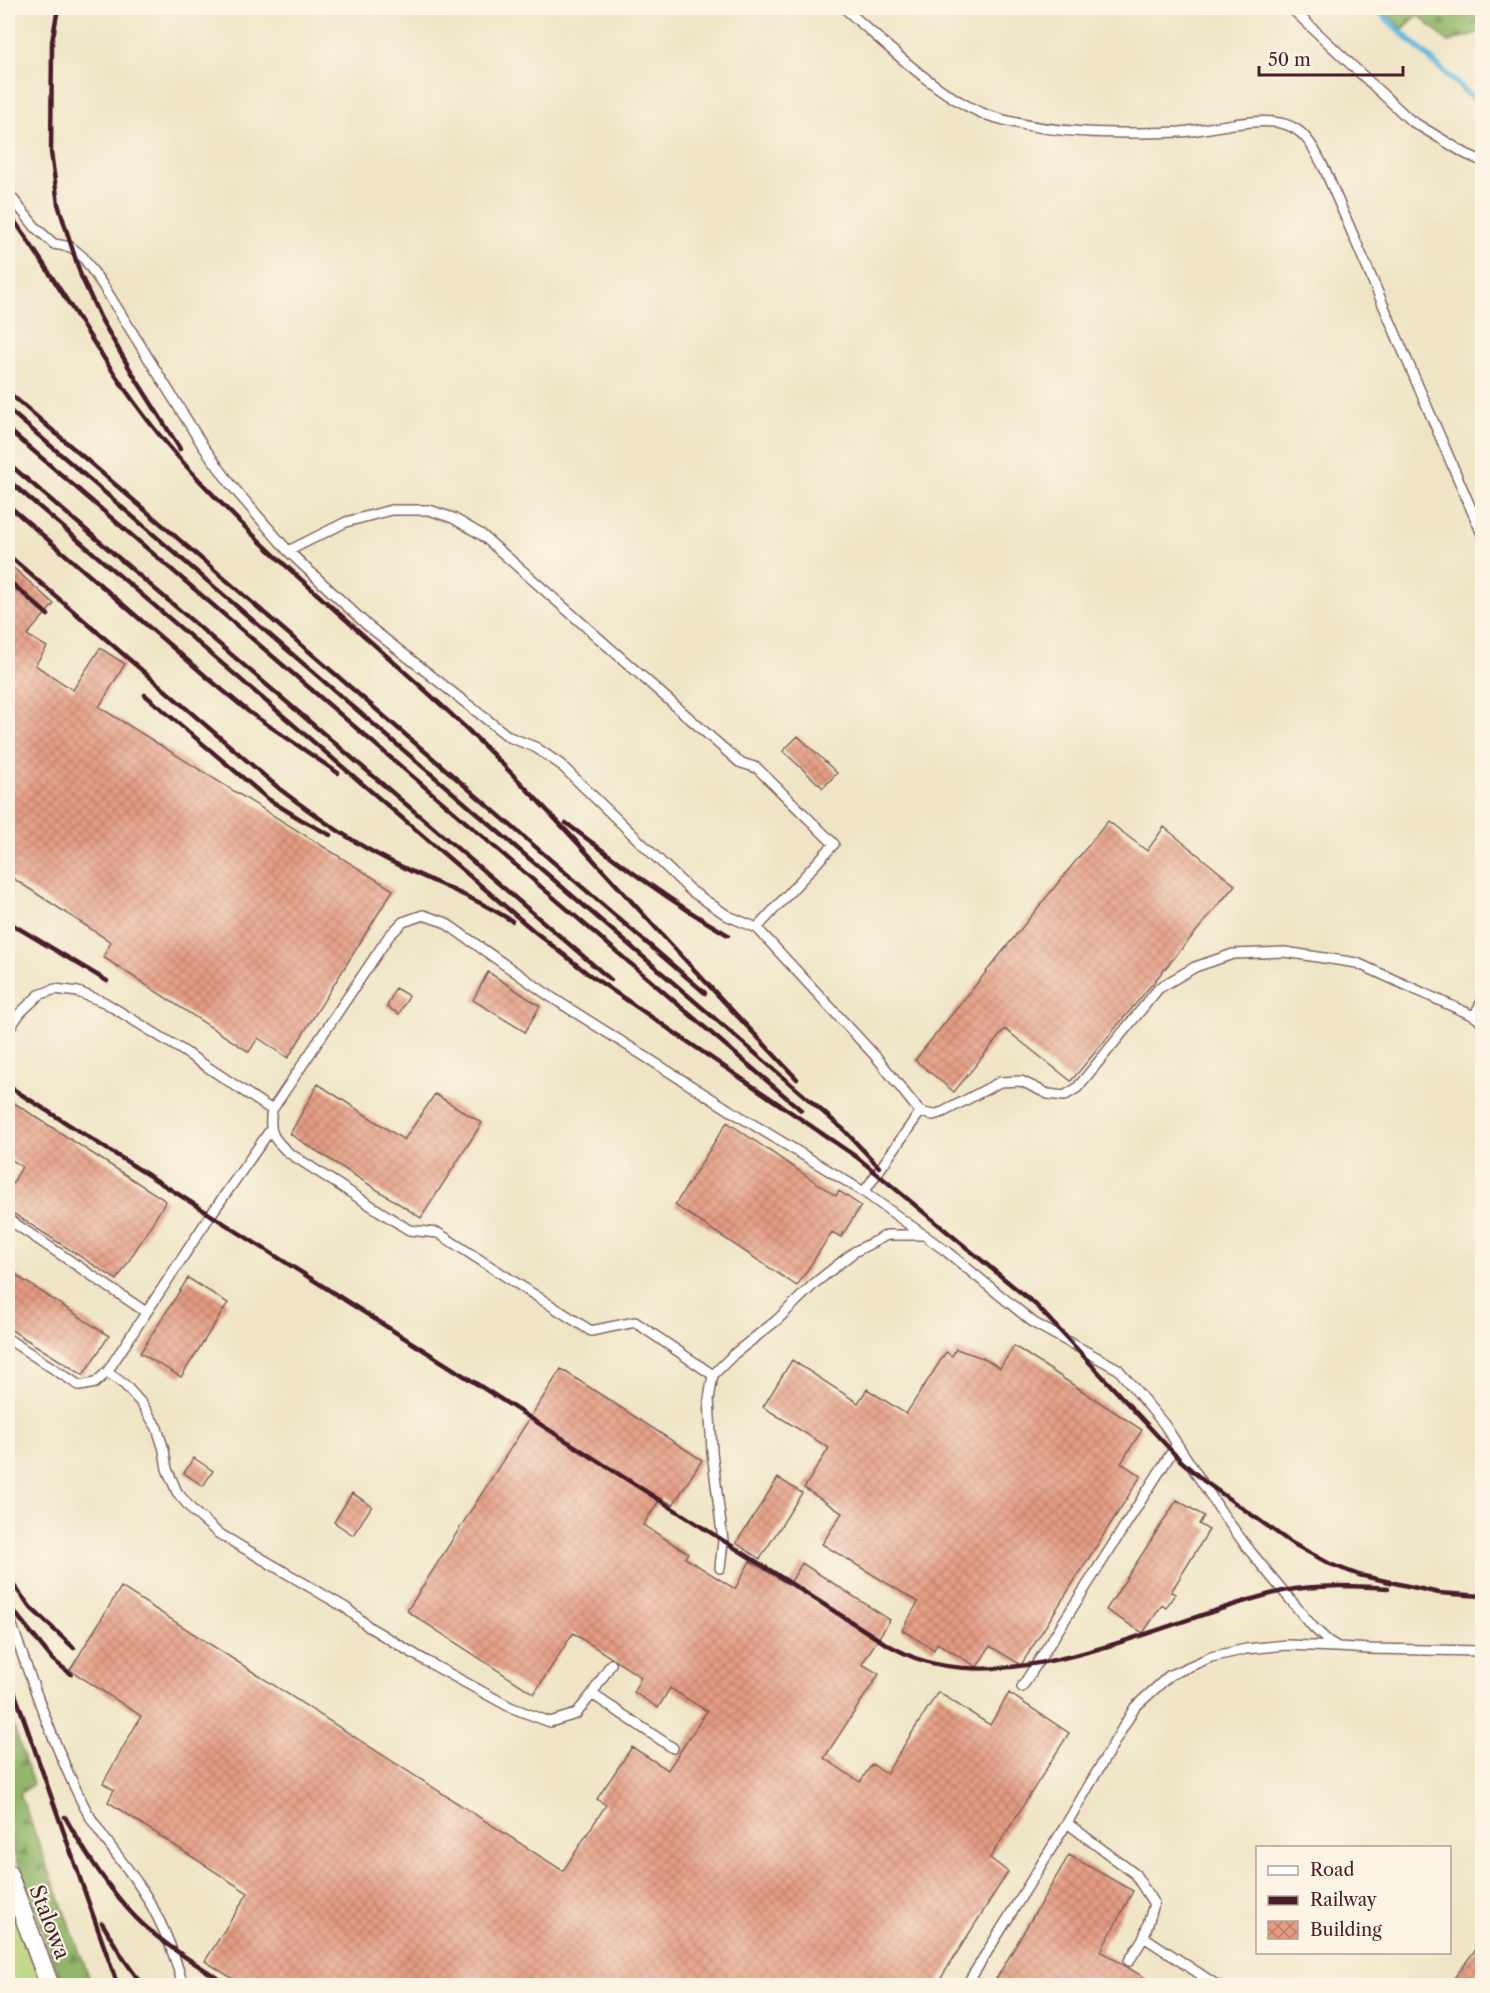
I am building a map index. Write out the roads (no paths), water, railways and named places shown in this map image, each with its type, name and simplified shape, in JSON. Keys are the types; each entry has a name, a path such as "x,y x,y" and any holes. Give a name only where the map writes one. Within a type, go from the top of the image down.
{"street":[{"name":"Stalowa","path":"8,1874 50,1986"}],"lane":[{"path":"844,8 945,93 987,115 1031,127 1107,133 1182,132 1238,124 1275,122 1293,128 1310,142 1325,170 1482,534"},
{"path":"1291,8 1410,120 1482,161"},
{"path":"8,193 36,228 54,244 71,246 83,257 203,446 232,486 288,551 367,625 509,737 535,747 560,764 690,890 728,916 757,928 878,1059 920,1112 933,1115 943,1112 1000,1082 1021,1081 1048,1094 1064,1096 1077,1088 1159,988 1195,967 1233,954 1285,952 1357,963 1478,1019 1482,1001"},
{"path":"288,551 346,522 391,510 429,510 453,518 482,535 739,762 757,768 834,844 757,928"},
{"path":"713,1375 635,1322 591,1331 438,1233 409,1230 289,1153 276,1142 271,1129 272,1110 389,936 403,922 423,915 444,922 551,997 864,1192 925,1235 1034,1323 1118,1369 1164,1424 1224,1516 1282,1592 1313,1627 1338,1647"},
{"path":"8,1031 20,1013 39,994 55,989 78,992 105,1002 272,1110"},
{"path":"864,1192 920,1112"},
{"path":"8,1340 80,1386 95,1383 107,1372 271,1129"},
{"path":"8,1219 146,1312"},
{"path":"720,1568 723,1541 712,1452 709,1399 713,1375 734,1354 777,1320 815,1283 854,1252 887,1235 925,1235"},
{"path":"107,1372 125,1385 142,1404 157,1428 167,1469 177,1492 193,1511 218,1533 346,1608 369,1627 510,1707 550,1722 576,1714 611,1664"},
{"path":"1022,1687 1177,1444"},
{"path":"8,1614 41,1707 80,1799 105,1839 140,1886 162,1928 183,1986"},
{"path":"966,1986 1067,1823 1135,1707 1170,1675 1211,1657 1246,1649 1287,1645 1369,1650 1482,1651"},
{"path":"592,1694 673,1748"},
{"path":"1067,1823 1135,1874 1154,1904 1144,1936 1130,1962"},
{"path":"1144,1936 1218,1986"}],"waterway":[{"path":"1375,8 1482,104"}],"railway":[{"path":"58,8 52,42 51,152 58,204 81,276 101,319 180,449"},
{"path":"8,212 128,394 173,451 242,524 467,729 506,768 768,1048"},
{"path":"8,392 705,993"},
{"path":"8,409 844,1130 879,1167"},
{"path":"8,429 801,1110"},
{"path":"8,463 611,980"},
{"path":"8,480 534,931 587,973 858,1158 1036,1305 1180,1460 1204,1481 1290,1542 1330,1564 1359,1575 1439,1593 1482,1596"},
{"path":"8,505 249,712 338,773"},
{"path":"8,555 281,790 307,809 374,853 482,904 512,921"},
{"path":"8,580 48,615"},
{"path":"145,695 268,799 330,835"},
{"path":"566,823 666,896 728,935"},
{"path":"8,922 107,981"},
{"path":"762,1042 797,1079"},
{"path":"8,1086 886,1644 915,1658 958,1668 1003,1668 1051,1661 1283,1591 1322,1586 1388,1588"},
{"path":"8,1578 31,1608 74,1648"},
{"path":"8,1604 53,1660 71,1674"},
{"path":"8,1674 118,1986"},
{"path":"65,1817 102,1875 137,1919 176,1950 230,1986"},
{"path":"102,1923 143,1986"}]}
